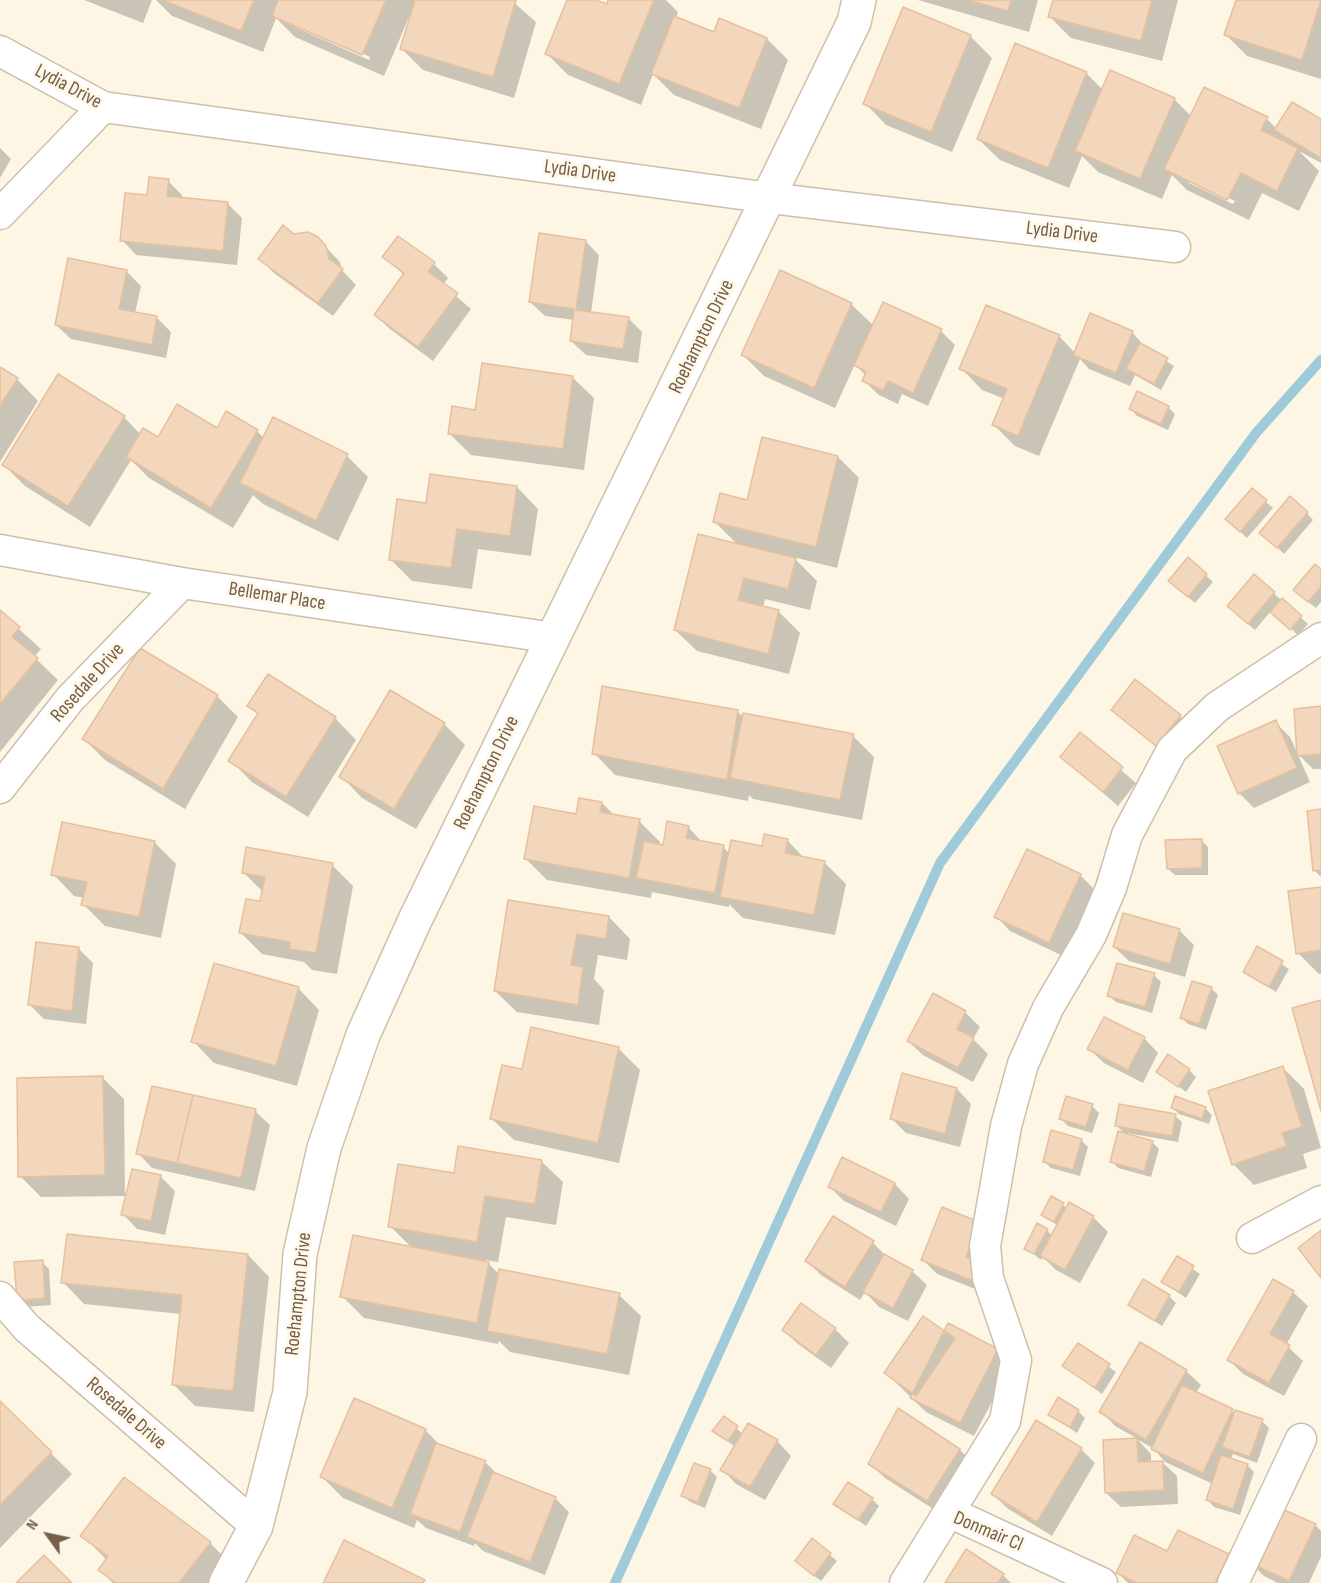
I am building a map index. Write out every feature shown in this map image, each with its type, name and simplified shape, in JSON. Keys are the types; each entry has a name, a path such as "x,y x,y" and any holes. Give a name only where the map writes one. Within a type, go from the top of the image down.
{"street":[{"name":"Roehampton Drive","path":"226,1583 256,1526 290,1392 300,1254 324,1148 363,1035 415,920 770,198 854,22 860,0"},
{"name":"Lydia Drive","path":"0,51 103,107 770,198 1175,247"},
{"path":"0,214 103,107"},
{"name":"Bellemar Place","path":"0,550 182,583 554,638"},
{"name":"Rosedale Drive","path":"0,788 70,699 182,583"},
{"path":"948,1512 1005,1421 1013,1379 1016,1360 988,1278 985,1246 1005,1126 1023,1064 1048,1008 1091,935 1111,888 1127,835 1172,750 1217,707 1321,638"},
{"path":"1252,1238 1321,1201"},
{"name":"Rosedale Drive","path":"0,1297 27,1328 256,1526"},
{"path":"1233,1583 1301,1439"},
{"name":"Donmair Cl","path":"905,1583 948,1512 1102,1583"}],"building":[{"path":"162,0 254,0 241,31"},
{"path":"278,0 386,0 362,55 272,16"},
{"path":"415,0 516,0 493,77 400,49"},
{"path":"567,0 596,0 607,4 608,0 654,0 619,84 545,54"},
{"path":"967,0 1011,0 1008,11"},
{"path":"1053,0 1152,0 1141,41 1048,17"},
{"path":"1236,0 1321,0 1302,60 1224,35"},
{"path":"903,7 971,35 931,132 863,104"},
{"path":"674,16 714,32 719,18 767,38 739,108 651,74"},
{"path":"1015,43 1087,72 1048,168 977,139"},
{"path":"1110,70 1175,98 1140,179 1075,151"},
{"path":"1204,87 1268,117 1261,130 1298,148 1277,191 1241,173 1227,200 1164,169"},
{"path":"1292,102 1321,119 1321,158 1274,130"},
{"path":"149,177 169,179 167,196 228,202 223,251 120,241 125,193 147,195"},
{"path":"283,225 294,234 308,232 318,237 326,246 329,259 343,269 318,303 258,259"},
{"path":"539,233 586,240 576,310 629,317 623,349 570,341 574,309 529,302"},
{"path":"398,236 435,262 428,272 458,293 418,347 374,315 404,273 382,257"},
{"path":"68,258 127,270 119,309 157,316 152,345 55,325"},
{"path":"780,270 852,303 814,388 741,355"},
{"path":"883,302 942,329 913,393 888,381 883,390 862,381 866,372 854,365"},
{"path":"986,305 1060,335 1018,436 992,425 1007,389 959,369"},
{"path":"1090,313 1133,331 1116,373 1073,355"},
{"path":"1140,343 1168,358 1154,384 1126,369"},
{"path":"482,363 573,376 563,449 448,434 452,406 475,410"},
{"path":"0,367 18,378 0,406"},
{"path":"58,374 125,416 68,506 2,465"},
{"path":"1137,391 1169,406 1161,424 1129,409"},
{"path":"177,404 217,428 226,411 258,430 211,508 126,457 143,428 158,437"},
{"path":"273,417 348,454 316,521 240,483"},
{"path":"762,437 838,456 816,547 713,522 720,493 747,500"},
{"path":"430,474 517,486 510,536 457,529 451,568 389,560 397,499 426,503"},
{"path":"1252,488 1267,500 1240,532 1225,519"},
{"path":"1290,496 1308,512 1277,548 1259,533"},
{"path":"698,534 796,558 788,589 744,578 738,600 779,610 768,654 674,630"},
{"path":"1188,557 1207,574 1188,597 1168,581"},
{"path":"1315,564 1321,569 1321,587 1308,602 1293,590"},
{"path":"1254,574 1275,592 1248,624 1227,606"},
{"path":"1282,598 1302,616 1290,630 1270,612"},
{"path":"0,610 20,627 12,637 38,658 0,704"},
{"path":"140,648 218,695 163,789 82,739"},
{"path":"268,674 336,717 286,797 228,761 258,713 247,706"},
{"path":"1135,679 1181,715 1156,746 1111,710"},
{"path":"602,686 738,710 727,780 592,754"},
{"path":"390,690 445,723 394,809 339,777"},
{"path":"1321,706 1321,754 1297,756 1294,709"},
{"path":"743,713 854,734 840,800 730,778"},
{"path":"1276,720 1297,768 1238,794 1217,746"},
{"path":"1080,732 1123,767 1103,792 1060,757"},
{"path":"579,798 602,802 600,812 640,819 629,878 524,859 534,806 576,814"},
{"path":"1321,809 1321,870 1313,871 1307,811"},
{"path":"667,821 689,826 686,838 724,845 715,893 636,878 644,841 663,845"},
{"path":"62,822 155,841 139,917 81,905 87,882 51,875"},
{"path":"764,834 788,839 785,853 825,861 814,915 720,897 731,840 762,846"},
{"path":"1202,839 1202,868 1167,869 1165,840"},
{"path":"246,847 333,863 316,953 289,949 290,942 239,933 246,899 260,901 265,877 242,873"},
{"path":"1027,849 1081,874 1049,943 994,917"},
{"path":"1321,887 1321,950 1296,954 1288,891"},
{"path":"508,900 609,916 606,939 577,934 571,965 583,967 578,1005 494,991"},
{"path":"1123,913 1180,929 1170,964 1113,947"},
{"path":"36,942 79,947 72,1011 28,1005"},
{"path":"1257,946 1283,961 1269,987 1243,972"},
{"path":"214,963 299,987 276,1066 191,1042"},
{"path":"1117,963 1155,973 1145,1007 1107,996"},
{"path":"1192,981 1212,987 1199,1024 1180,1018"},
{"path":"933,993 966,1011 957,1029 974,1038 958,1068 907,1041"},
{"path":"1321,1000 1321,1111 1292,1008"},
{"path":"1104,1017 1145,1037 1128,1070 1087,1049"},
{"path":"531,1027 619,1047 598,1143 490,1119 502,1065 522,1069"},
{"path":"1168,1054 1190,1069 1178,1087 1156,1072"},
{"path":"1283,1066 1302,1127 1282,1133 1287,1146 1232,1165 1208,1091"},
{"path":"902,1073 957,1088 945,1134 890,1119"},
{"path":"103,1076 105,1175 18,1177 17,1078"},
{"path":"152,1086 193,1095 177,1163 136,1154"},
{"path":"193,1095 256,1109 241,1178 177,1163"},
{"path":"1066,1096 1093,1104 1086,1127 1059,1119"},
{"path":"1175,1096 1206,1107 1202,1119 1171,1108"},
{"path":"1119,1104 1176,1114 1172,1136 1115,1126"},
{"path":"1051,1130 1082,1139 1073,1170 1043,1162"},
{"path":"1118,1131 1153,1141 1144,1171 1110,1162"},
{"path":"458,1146 542,1160 535,1204 485,1196 477,1242 388,1227 398,1164 454,1173"},
{"path":"842,1157 895,1183 881,1212 828,1187"},
{"path":"132,1169 161,1175 151,1221 121,1215"},
{"path":"1051,1196 1064,1203 1054,1222 1041,1215"},
{"path":"1069,1202 1094,1216 1065,1270 1040,1256"},
{"path":"942,1207 979,1222 966,1257 981,1262 973,1281 921,1260"},
{"path":"833,1216 874,1241 845,1287 805,1261"},
{"path":"1037,1223 1048,1229 1034,1254 1024,1249"},
{"path":"1321,1230 1321,1278 1298,1248"},
{"path":"67,1234 248,1254 233,1391 172,1385 182,1295 61,1283"},
{"path":"353,1235 489,1262 477,1323 340,1297"},
{"path":"884,1254 913,1270 893,1308 863,1292"},
{"path":"1177,1256 1194,1266 1179,1292 1161,1282"},
{"path":"43,1260 45,1298 17,1301 14,1262"},
{"path":"499,1269 620,1293 607,1354 487,1331"},
{"path":"1143,1279 1170,1295 1155,1321 1128,1305"},
{"path":"1273,1279 1294,1291 1270,1334 1290,1345 1269,1383 1227,1360"},
{"path":"801,1303 836,1328 816,1355 782,1330"},
{"path":"923,1316 955,1338 916,1396 884,1373"},
{"path":"948,1323 998,1349 960,1423 910,1398"},
{"path":"1140,1342 1187,1370 1146,1440 1099,1412"},
{"path":"1078,1343 1110,1364 1095,1388 1062,1366"},
{"path":"1182,1385 1233,1409 1203,1473 1151,1449"},
{"path":"1058,1397 1079,1410 1070,1427 1048,1415"},
{"path":"354,1398 426,1429 392,1508 320,1477"},
{"path":"0,1401 52,1452 0,1505"},
{"path":"898,1408 960,1449 927,1501 868,1464"},
{"path":"1235,1410 1263,1419 1250,1457 1222,1447"},
{"path":"724,1416 738,1426 728,1441 712,1431"},
{"path":"1036,1420 1082,1448 1037,1522 991,1494"},
{"path":"748,1423 778,1440 750,1487 720,1470"},
{"path":"1137,1438 1138,1462 1163,1461 1164,1490 1105,1493 1103,1440"},
{"path":"436,1443 486,1461 460,1532 410,1514"},
{"path":"1221,1455 1248,1464 1233,1509 1206,1500"},
{"path":"694,1463 711,1469 698,1502 681,1496"},
{"path":"493,1472 556,1497 530,1562 467,1537"},
{"path":"124,1477 211,1542 179,1583 116,1583 98,1570 108,1556 80,1536"},
{"path":"848,1482 873,1498 858,1520 833,1504"},
{"path":"1275,1506 1316,1524 1289,1581 1248,1562"},
{"path":"1178,1530 1229,1554 1215,1583 1137,1583 1116,1573 1134,1535 1167,1551"},
{"path":"812,1538 831,1553 814,1576 795,1561"},
{"path":"344,1540 425,1580 423,1583 323,1583"},
{"path":"966,1549 1004,1574 998,1583 945,1583"},
{"path":"44,1555 72,1583 16,1583"}],"waterway":[{"path":"615,1583 940,863 1256,433 1321,360"}]}
